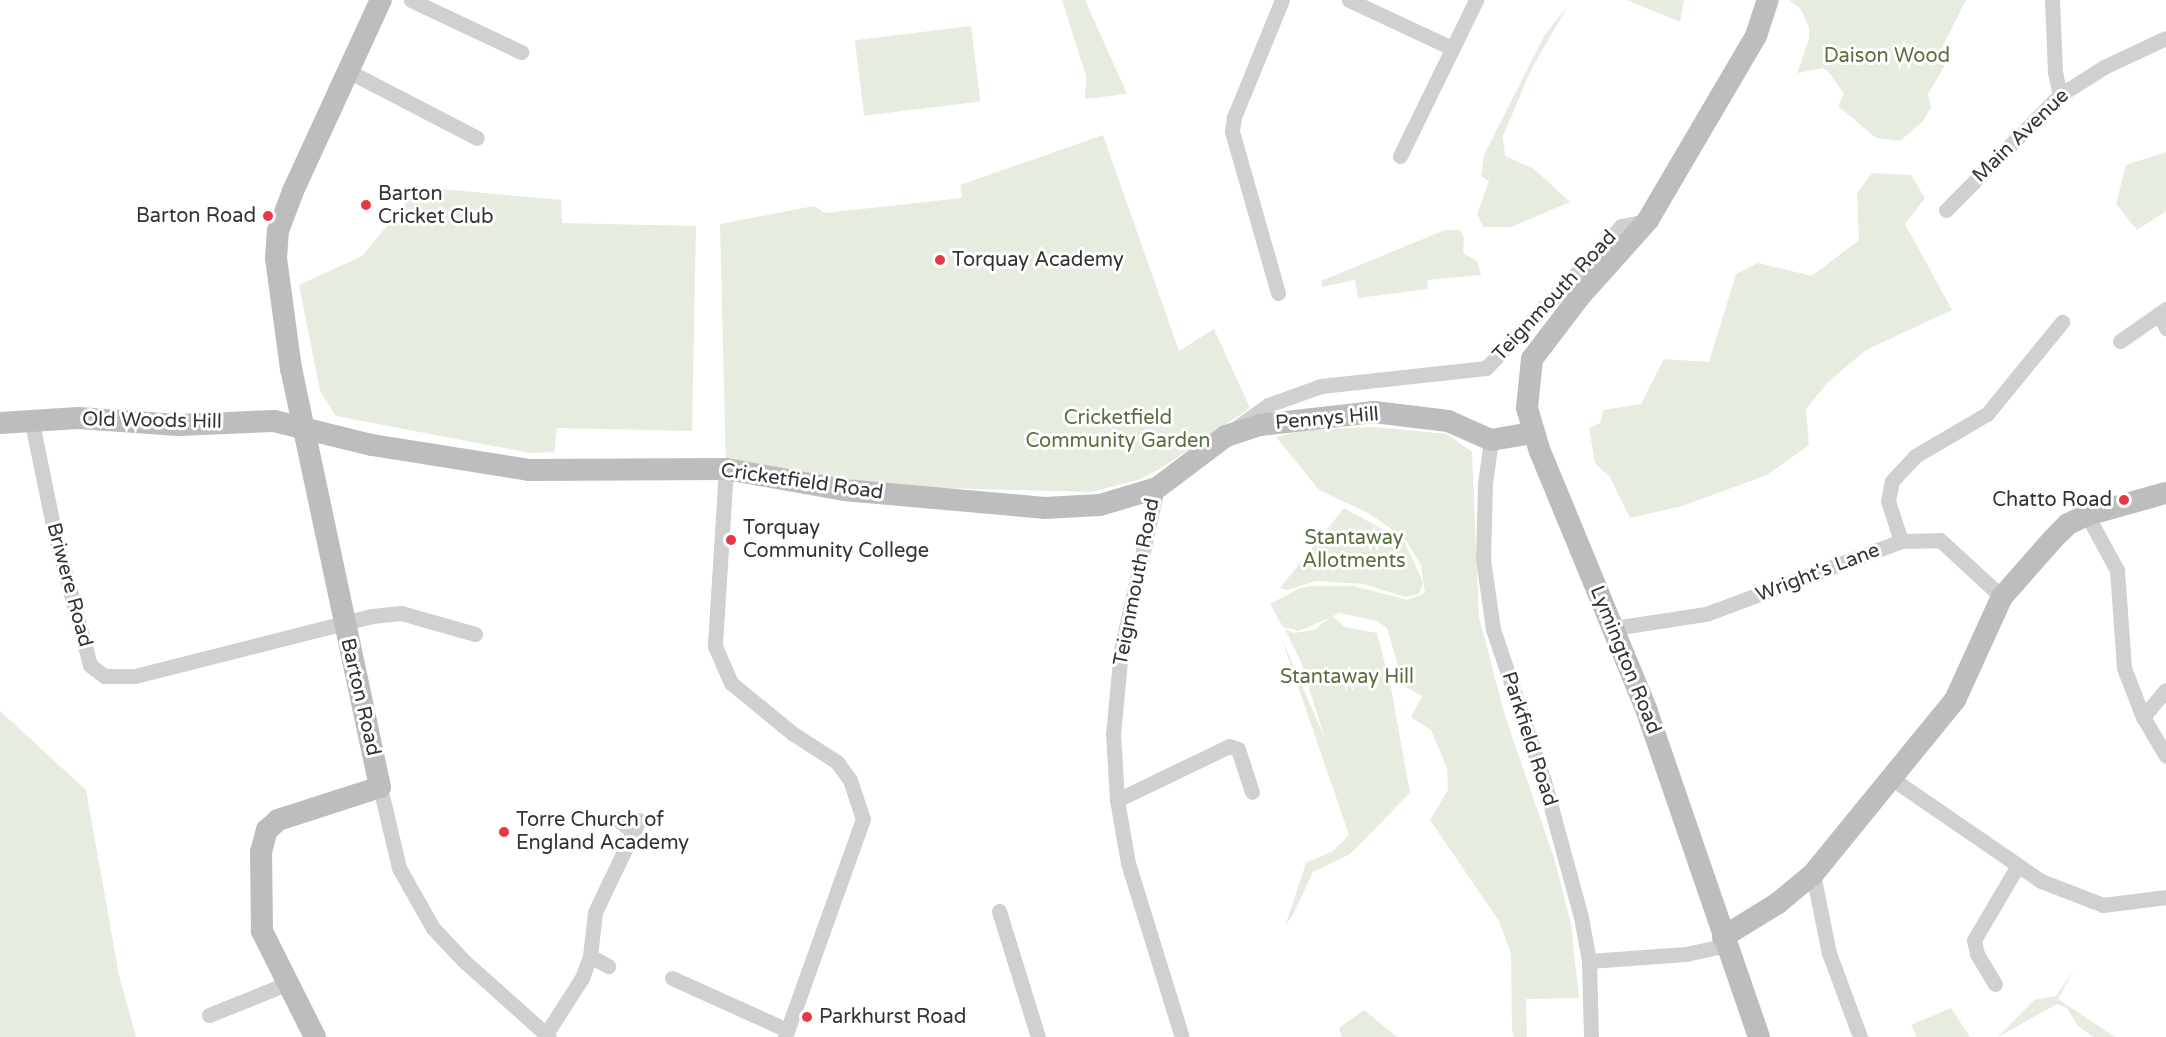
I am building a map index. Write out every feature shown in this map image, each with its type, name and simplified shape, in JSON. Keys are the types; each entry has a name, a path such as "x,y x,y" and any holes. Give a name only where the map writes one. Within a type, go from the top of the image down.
{"street":[{"name":"Barton Road","path":"381,0 278,231 276,279 343,624 399,868 433,928 464,961 548,1035"},
{"path":"411,0 522,52"},
{"path":"1278,293 1232,131 1234,117 1282,0"},
{"path":"1349,0 1452,48"},
{"path":"1400,156 1476,0"},
{"name":"Teignmouth Road","path":"1581,295 1648,220 1756,36 1768,0"},
{"path":"2052,0 2055,72 2060,94"},
{"name":"Main Avenue","path":"1946,210 2060,94 2104,67 2166,38"},
{"path":"348,71 477,138"},
{"name":"Teignmouth Road","path":"1182,1037 1128,863 1117,800 1113,734 1121,650 1157,488 1226,436 1248,416 1268,405 1321,386 1486,368 1621,226 1648,220"},
{"name":"Lymington Road","path":"1581,295 1532,359 1527,408 1532,433 1647,711 1759,1037"},
{"path":"2120,341 2162,311 2166,328"},
{"path":"1901,541 1887,501 1892,481 1915,456 1987,414 2062,322"},
{"name":"Pennys Hill","path":"1226,436 1260,425 1374,412 1448,421 1491,440"},
{"name":"Old Woods Hill","path":"0,423 32,423 78,418 178,425 274,421 304,426"},
{"name":"Briwere Road","path":"32,423 55,535 90,665 104,676 135,676 343,624 401,613 475,634"},
{"name":"Cricketfield Road","path":"304,426 372,445 529,470 726,469 844,490 1044,508 1100,505 1157,488"},
{"path":"1491,440 1532,433"},
{"name":"Parkfield Road","path":"1491,440 1485,484 1483,559 1493,629 1568,863 1589,961 1591,1037"},
{"path":"672,978 702,999 786,1033 863,819 850,780 837,762 792,733 731,683 715,646 726,469"},
{"path":"1589,961 1686,954 1725,941 1814,874 1955,700 2002,597 2053,539 2068,524 2087,515 2166,493"},
{"path":"2087,515 2117,570 2124,668 2143,717 2166,756"},
{"name":"Wright's Lane","path":"1614,628 1706,614 1901,541 1940,540 2002,597"},
{"path":"2143,717 2166,690"},
{"path":"1117,800 1229,746 1238,749 1252,792"},
{"path":"1891,778 2017,867 2103,904 2166,897"},
{"path":"315,1037 286,984 262,931 261,852 267,830 278,820 380,787"},
{"path":"548,1035 582,978 590,956 595,912 636,826 617,819"},
{"path":"1995,984 1977,954 1974,940 2017,867"},
{"path":"1814,874 1828,953 1860,1037"},
{"path":"999,911 1038,1037"},
{"path":"590,956 608,966"},
{"path":"208,1015 286,984"}],"green space":[{"path":"1062,0 1085,0 1127,94 1085,99 1086,76"},
{"path":"1627,0 1684,0 1680,22"},
{"name":"Daison Wood","path":"1789,0 1966,0 1943,46 1945,65 1928,94 1931,107 1923,121 1900,141 1876,138 1838,106 1844,94 1828,71 1823,68 1797,73 1809,39 1809,27 1800,8"},
{"path":"1567,7 1531,70 1503,136 1505,156 1534,169 1570,202 1511,227 1483,227 1477,214 1489,181 1481,176 1484,155 1544,36"},
{"path":"971,26 980,101 864,116 855,40"},
{"name":"Cricketfield Community Garden","path":"1103,135 1179,351 1214,329 1250,408 1163,467 1138,480 1091,492 868,486 726,469 720,224 814,206 825,213 962,198 960,185"},
{"path":"2166,152 2166,211 2137,230 2116,204 2126,165"},
{"path":"1872,173 1911,175 1925,198 1905,224 1952,310 1866,350 1828,382 1806,409 1809,445 1767,475 1682,506 1630,518 1610,477 1595,463 1589,428 1600,423 1603,410 1641,404 1664,359 1709,362 1736,274 1758,263 1812,276 1859,240 1857,193"},
{"path":"419,187 561,200 562,223 696,226 692,431 557,428 554,452 530,453 336,416 320,391 299,285 362,256"},
{"path":"1445,230 1460,230 1464,239 1463,253 1477,261 1481,275 1427,280 1428,289 1358,298 1355,280 1322,287 1321,281"},
{"path":"1374,427 1447,434 1472,452 1479,617 1505,716 1554,858 1571,924 1579,998 1526,999 1527,1037 1514,1037 1512,1030 1511,954 1499,921 1430,820 1448,790 1447,768 1431,730 1411,717 1422,696 1404,686 1387,628 1377,621 1340,613 1299,631 1283,627 1270,604 1300,588 1314,586 1354,586 1408,600 1425,593 1421,565 1404,538 1370,514 1319,490 1276,437 1306,430"},
{"name":"Stantaway Allotments","path":"1344,508 1404,541 1423,582 1419,594 1405,597 1364,584 1316,581 1287,590 1280,588"},
{"name":"Stantaway Hill","path":"1332,616 1345,627 1377,633 1391,688 1410,793 1350,854 1313,872 1294,913 1285,926 1306,863 1333,851 1349,835 1281,637 1325,739 1301,662 1285,629 1294,633 1314,630"},
{"path":"0,711 86,790 119,975 136,1037 0,1037"},
{"path":"2074,970 2058,999 2115,1037 2093,1037 2078,1026 2067,1008 2057,1004 1998,1037 2034,1000 2056,996"},
{"path":"1951,1008 1970,1037 1917,1037 1911,1025"},
{"path":"1364,1010 1397,1037 1342,1037 1339,1028"}],"place":[{"name":"Barton Cricket Club","path":"366,205"},
{"name":"Barton Road","path":"268,216"},
{"name":"Torquay Academy","path":"940,260"},
{"name":"Chatto Road","path":"2124,500"},
{"name":"Torquay Community College","path":"731,540"},
{"name":"Torre Church of England Academy","path":"504,832"},
{"name":"Parkhurst Road","path":"807,1017"}]}
